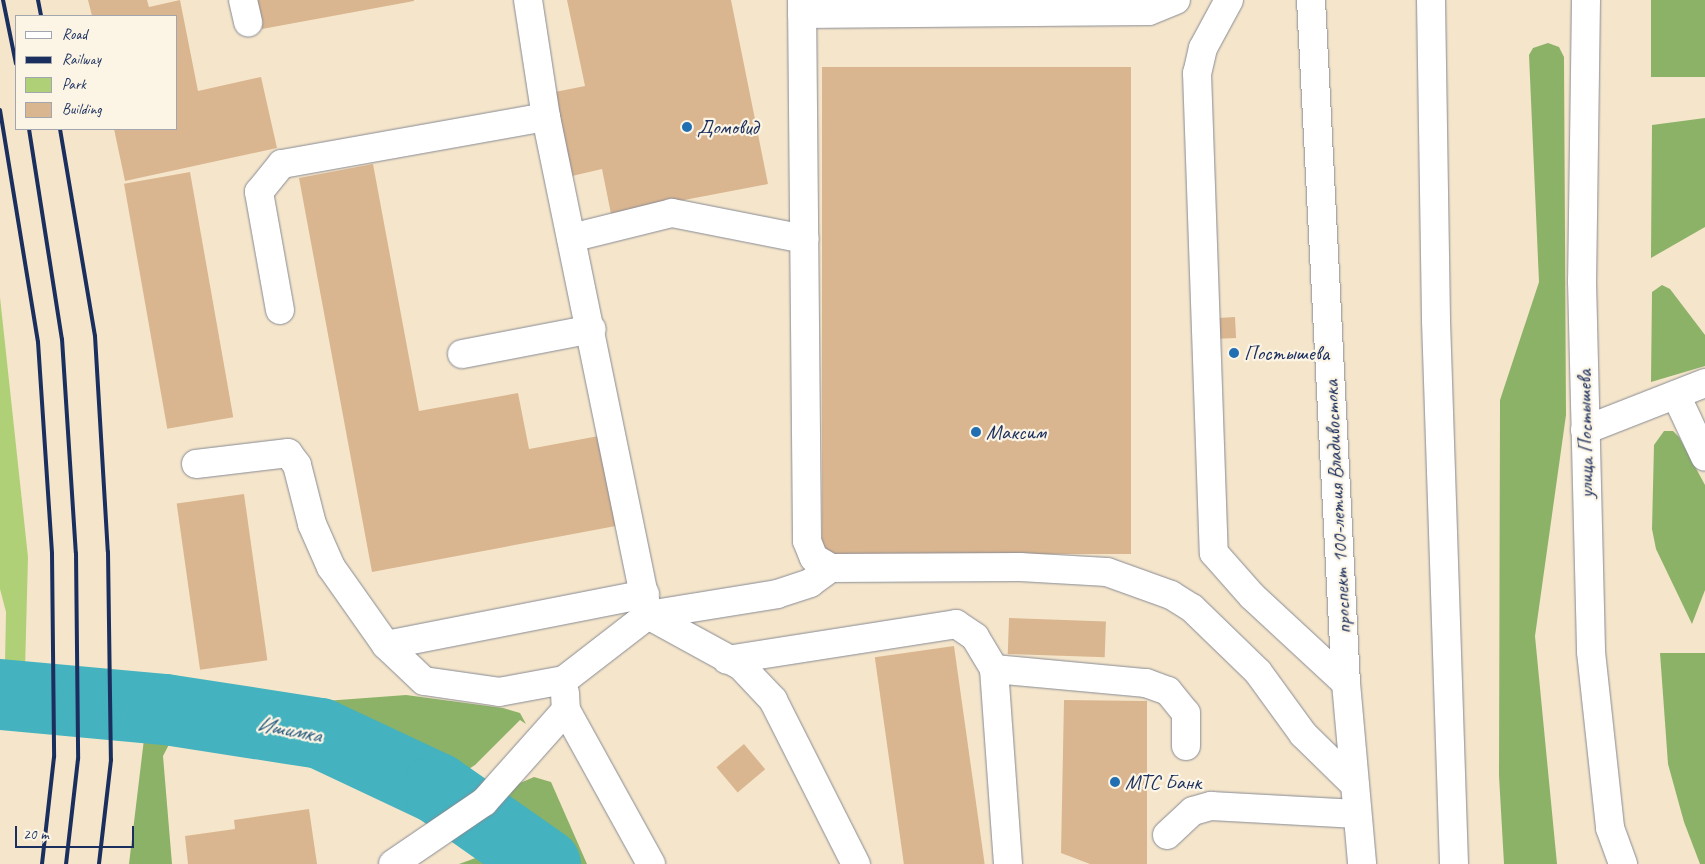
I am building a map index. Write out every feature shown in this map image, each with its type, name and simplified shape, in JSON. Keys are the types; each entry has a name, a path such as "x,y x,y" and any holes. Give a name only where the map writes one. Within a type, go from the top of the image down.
{"main road":[{"path":"528,0 546,117 592,329 646,604 727,660 741,666 773,700 856,864"},
{"path":"1176,0 1149,11 802,7 807,541 814,558 831,568 1020,567 1107,572 1171,595 1192,608 1258,672 1303,734 1354,784"},
{"path":"1229,0 1203,48 1197,74 1214,554 1252,596 1346,683"},
{"name":"проспект 100-летия Владивостока","path":"1311,0 1346,683 1362,864"},
{"path":"1432,0 1436,330 1454,864"},
{"name":"улица Постышева","path":"1586,0 1585,430 1591,652 1599,746 1610,828 1623,864"},
{"path":"280,310 259,192 282,164 546,117"},
{"path":"571,238 672,213 804,239"},
{"path":"462,354 592,329"},
{"path":"1585,430 1705,383"},
{"path":"1676,395 1705,457"},
{"path":"196,464 288,453 297,465 312,524 331,567 386,645 424,681 500,692 564,680 646,604"},
{"path":"386,645 646,604 777,594 810,583 831,568"},
{"path":"727,660 956,624 975,637 994,670 1008,864"},
{"path":"994,670 1137,682 1168,691 1186,713 1186,746"},
{"path":"564,680 566,710 652,864"},
{"path":"393,864 484,802 566,710"},
{"path":"1167,835 1193,811 1211,806 1357,814"}],"green space":[{"path":"1651,0 1705,0 1705,77 1651,77"},
{"path":"1548,43 1559,47 1564,57 1566,415 1535,636 1557,864 1504,864 1499,776 1500,400 1539,282 1529,55 1533,48"},
{"path":"1705,118 1705,227 1651,258 1652,125"},
{"path":"1662,285 1670,289 1705,335 1705,366 1651,382 1652,292"},
{"path":"0,297 28,557 25,670 21,672 9,671 5,662 6,612 0,589"},
{"path":"1664,431 1673,431 1679,437 1705,485 1705,590 1692,624 1656,549 1652,529 1654,445"},
{"path":"1660,653 1705,653 1705,864 1700,864 1684,822 1668,764"},
{"path":"406,695 503,708 520,713 526,724 520,720 475,765 452,780 390,782 355,779 320,768 292,737 194,721 175,733 163,756 172,864 129,864 147,714 170,697 229,708"},
{"path":"534,777 551,782 587,864 459,864 481,856 513,786"}],"building":[{"path":"88,0 147,0 149,7 180,0 198,91 261,77 277,148 125,181 114,130 178,130 178,15 92,15"},
{"path":"256,0 414,0 414,1 262,29"},
{"path":"567,0 731,0 768,184 611,214 602,169 572,176 555,92 585,86"},
{"name":"Максим","path":"822,67 1131,67 1131,554 822,554"},
{"path":"373,164 419,411 518,393 529,449 604,435 621,525 372,572 299,178"},
{"path":"190,172 233,417 167,429 124,184"},
{"path":"1235,317 1236,338 1219,339 1218,318"},
{"path":"244,494 267,660 200,670 177,503"},
{"path":"1009,618 1106,621 1105,657 1008,654"},
{"path":"954,646 985,864 904,864 875,657"},
{"path":"1064,700 1147,701 1147,864 1090,864 1061,853"},
{"path":"744,744 765,769 738,792 716,767"},
{"path":"309,809 317,864 188,864 185,836 235,829 234,820"}],"waterway":[{"name":"Ишимка","path":"0,694 165,709 320,733 437,788 545,864"}],"railway":[{"path":"3,0 15,59"},
{"path":"38,0 41,15"},
{"path":"0,110 38,342 52,554 54,757 42,864"},
{"path":"29,130 62,339 76,553 78,759 66,864"},
{"path":"60,130 95,336 108,552 111,760 99,864"}],"place":[{"name":"Домовид","path":"687,127"},
{"name":"Постышева","path":"1234,353"},
{"name":"Максим","path":"976,432"},
{"name":"МТС Банк","path":"1115,782"}]}
